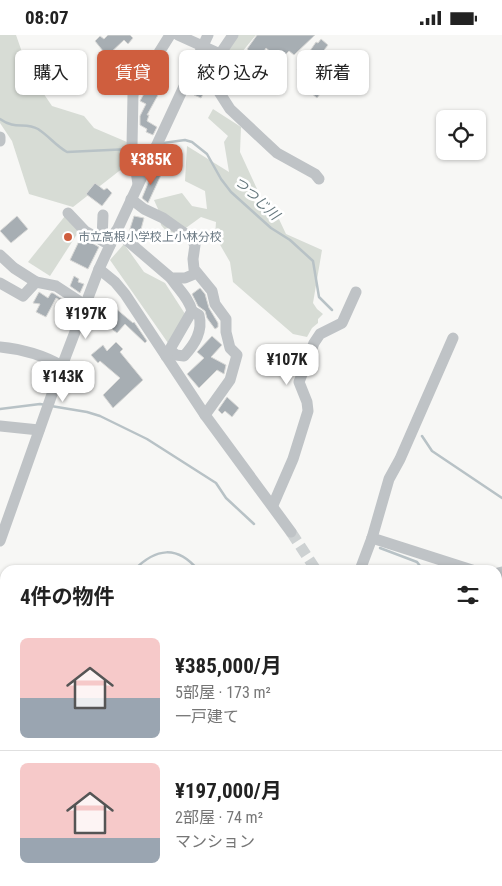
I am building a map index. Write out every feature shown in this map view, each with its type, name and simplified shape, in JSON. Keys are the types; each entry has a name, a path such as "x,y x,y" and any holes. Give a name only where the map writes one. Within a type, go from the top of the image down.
{"street":[{"path":"138,184 132,146 133,94 170,35"},
{"path":"178,35 210,50"},
{"path":"106,242 116,231 208,35"},
{"path":"223,50 234,35"},
{"path":"221,95 230,109 277,153 315,174 319,179"},
{"path":"131,199 144,209 163,218 190,238 194,245 194,269 212,291 215,304 226,319 226,332 230,348 237,355 230,380 205,415"},
{"path":"68,213 86,231 106,242"},
{"path":"0,541 62,366 99,269 106,242 103,215"},
{"path":"116,231 171,278 191,305 192,311 168,353"},
{"path":"0,255 14,268 36,282 56,286 85,305"},
{"path":"99,269 115,281 168,353 205,415 291,532"},
{"path":"171,278 185,278 197,273"},
{"path":"0,283 23,296 36,282"},
{"path":"273,505 293,459 308,411 307,402 299,382 314,343 320,334 342,323 356,292"},
{"path":"168,353 184,356 200,333 201,323 199,315 192,311"},
{"path":"362,565 372,539 389,479 400,459 453,338"},
{"path":"0,347 13,348 50,359 62,366"},
{"path":"0,426 39,431"},
{"path":"372,539 456,565"}],"shaded area":[{"path":"0,35 16,35 21,50 15,50 15,95 45,95 52,106 84,116 94,128 127,142 123,168 73,207 29,194 12,141 0,123"},
{"path":"235,35 256,35 244,50 226,50 226,45"},
{"path":"213,109 241,127 240,152 257,189 250,199 278,217 286,234 322,250 313,303 323,314 307,337 293,334 233,282 230,262 215,236 216,222 201,217 172,238 161,225 154,200 182,193 192,206 207,209 205,191 185,181 187,146 229,172 224,142 228,136 208,118"},
{"path":"65,216 79,231 50,276 28,262"},
{"path":"124,244 144,272 165,283 187,317 168,343 110,260"}],"building":[{"path":"108,35 130,35 133,38 128,44 124,40 113,50 102,50 95,41 100,36 104,39"},
{"path":"257,35 315,35 297,50 294,55 289,51 287,53 287,50 247,49"},
{"path":"321,39 328,45 324,50 311,50 316,42 318,43"},
{"path":"143,95 158,95 147,115 149,115 147,121 157,127 153,135 146,132 147,129 140,125 140,116 146,104 140,101"},
{"path":"153,171 161,175 148,203 142,198"},
{"path":"95,183 104,190 107,188 112,193 102,206 86,194"},
{"path":"17,216 28,229 11,243 0,231"},
{"path":"134,216 144,218 140,233 129,232"},
{"path":"81,237 99,247 88,269 70,260"},
{"path":"74,276 79,279 78,282 84,284 80,293 70,286"},
{"path":"200,288 205,294 209,308 218,323 218,327 215,329 207,318 205,311 198,306 192,294"},
{"path":"39,292 48,298 53,293 71,305 56,298 46,317 36,312 40,304 33,303"},
{"path":"96,301 107,314 114,307 134,322 147,341 145,343 125,324 117,333 100,320 91,310"},
{"path":"212,336 222,345 211,357 226,365 224,374 217,370 199,388 187,374 204,358 197,352"},
{"path":"116,342 123,349 120,352 143,380 113,408 103,395 120,378 100,361 98,363 91,355 103,345 107,351"},
{"path":"227,397 239,408 232,417 225,411 222,414 218,410"}],"waterway":[{"name":"つつじ川","path":"0,119 10,124 38,129 67,152 130,149"},
{"name":"つつじ川","path":"163,143 185,140 192,142 207,154 221,179 231,192 271,228 290,240 313,261 319,297 332,310"},
{"name":"つつじ川","path":"136,148 152,145"},
{"path":"0,409 40,404 46,405"},
{"path":"51,406 100,416 147,439 216,483 226,498 254,524"},
{"name":"つつじ川","path":"422,436 432,451 502,498"},
{"path":"380,548 417,562 419,565"},
{"path":"140,565 150,557 166,552 182,556 193,565"}],"tunnel":[{"path":"291,532 313,565"}],"place":[{"name":"市立高根小学校上小林分校","path":"68,237"}]}
